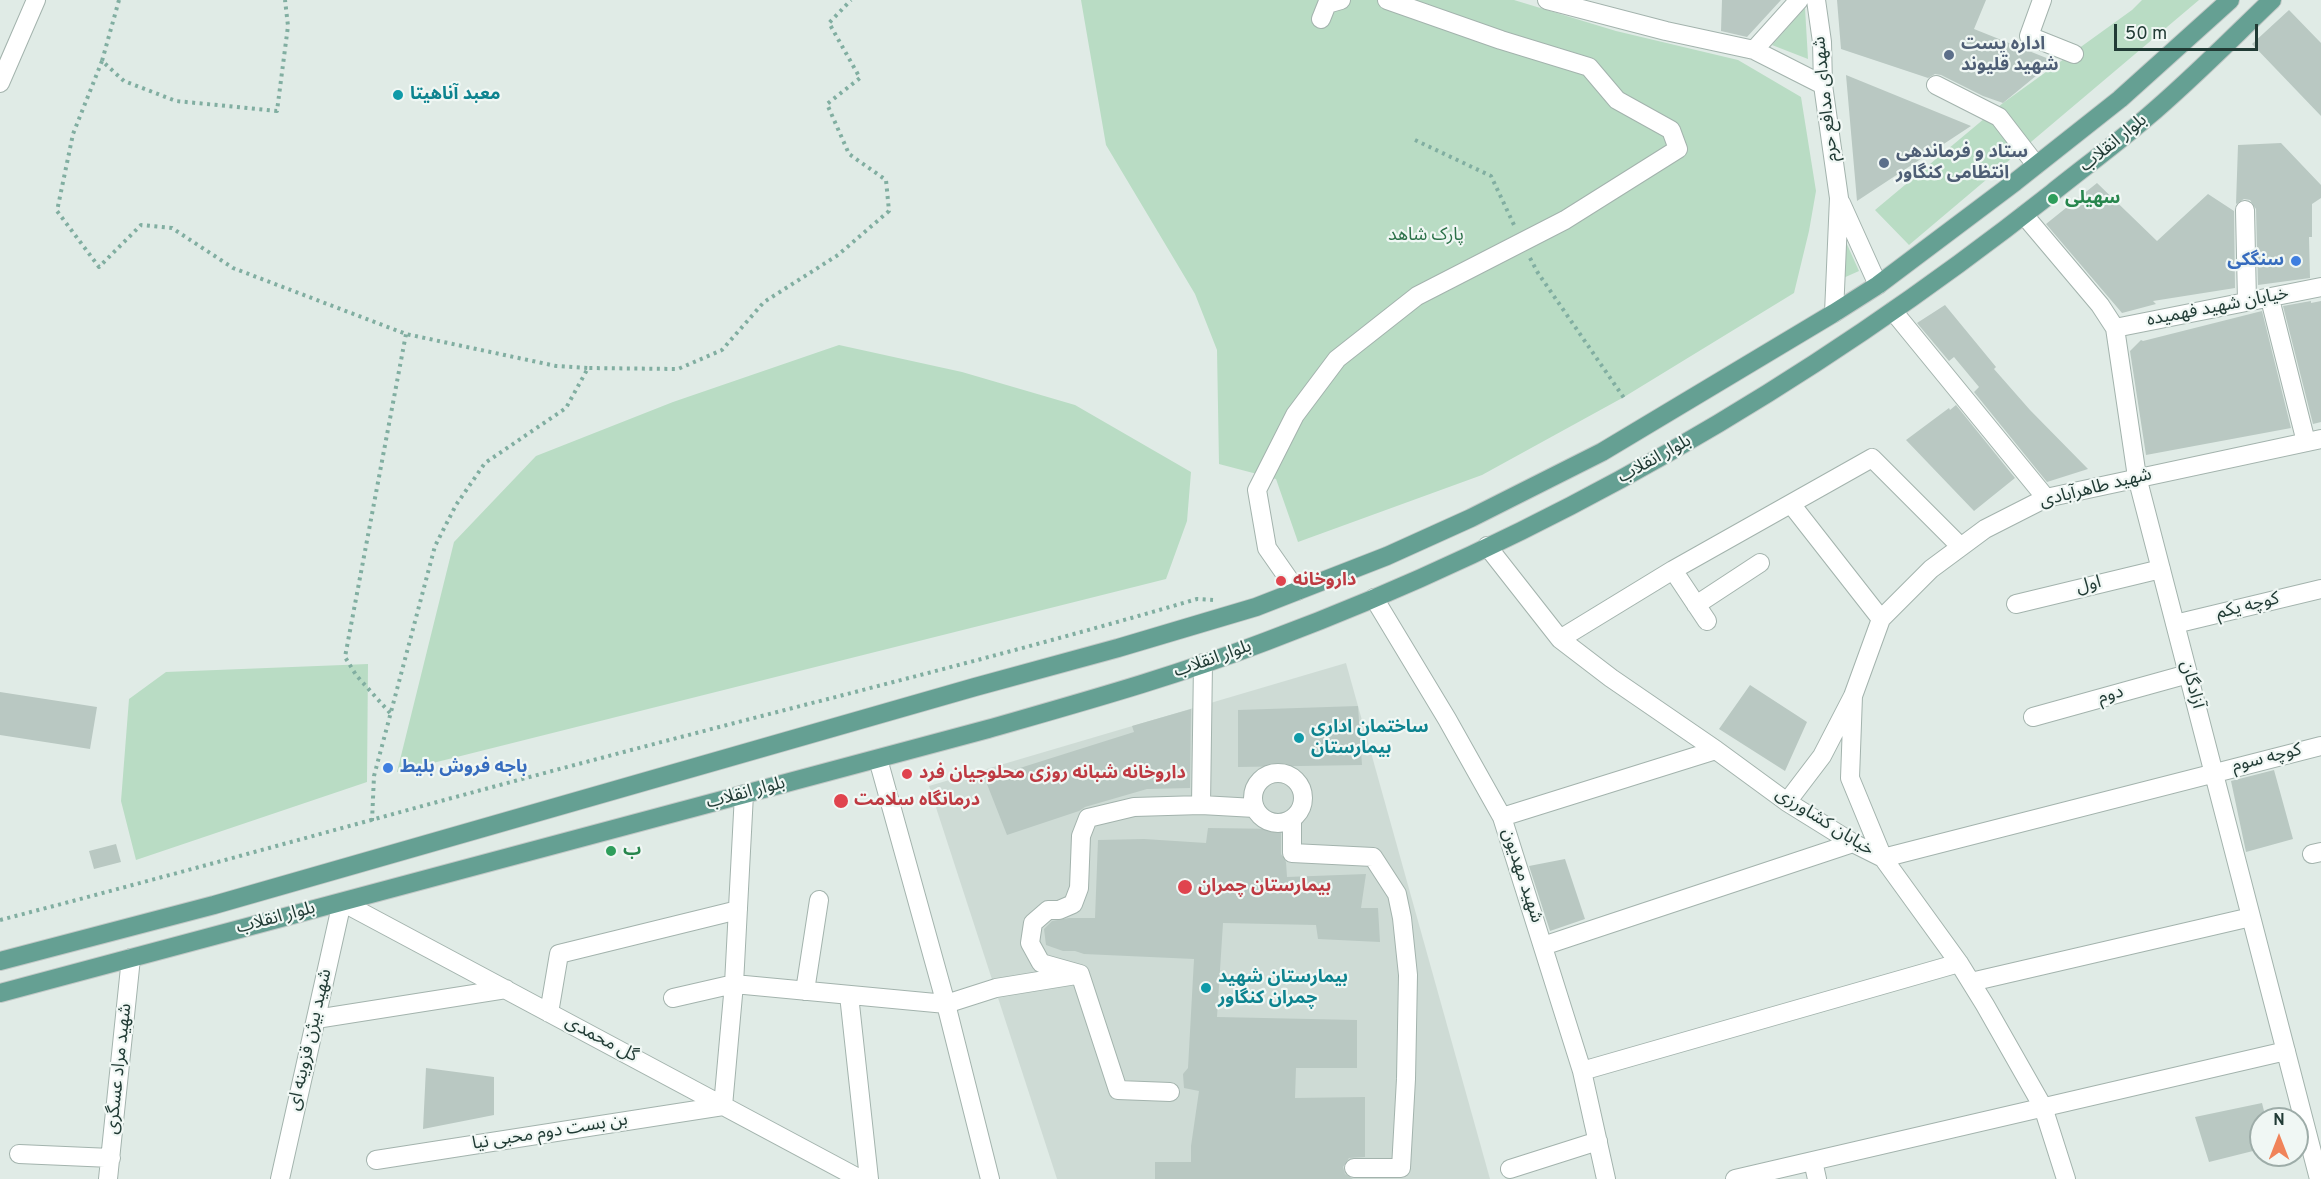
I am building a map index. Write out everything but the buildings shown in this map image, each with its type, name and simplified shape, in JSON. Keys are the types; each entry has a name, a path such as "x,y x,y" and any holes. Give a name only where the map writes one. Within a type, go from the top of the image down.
{"main road":[{"name":"بلوار انقلاب","path":"0,961 214,905 963,690 1118,648 1256,607 1387,556 1461,523 1602,452 1878,285 2120,99 2230,0"},
{"name":"بلوار انقلاب","path":"0,993 878,759 1064,707 1266,642 1374,598 1620,480 1701,435 1850,341 2025,214 2146,118 2272,0"},
{"path":"1878,285 1893,311"},
{"path":"1834,313 1850,341"}],"street":[{"path":"0,83 36,0"},
{"path":"1321,19 1327,4 1341,0"},
{"path":"1297,591 1267,548 1257,490 1295,416 1337,359 1418,296 1565,220 1678,149 1671,130 1617,100 1589,67 1501,40 1387,0"},
{"path":"1547,0 1666,31 1754,50 1823,85"},
{"path":"1754,50 1798,0"},
{"name":"شهدای مدافع حرم","path":"1816,0 1822,42 1823,85 1839,198"},
{"path":"2042,0 2029,36 2074,54"},
{"path":"1936,86 1999,117 2036,165"},
{"path":"1839,198 1878,285"},
{"path":"1834,313 1839,198"},
{"path":"2245,210 2247,301"},
{"name":"آزادگان","path":"2025,214 2100,305 2115,328 2138,477 2319,1179"},
{"name":"خیابان شهید فهمیده","path":"2115,328 2247,301 2270,299 2321,287"},
{"path":"2270,299 2313,441"},
{"path":"1893,311 2046,498"},
{"name":"شهید طاهرآبادی","path":"1853,696 1881,619 1931,569 1985,529 2046,498 2313,441"},
{"path":"1560,639 1673,570 1872,459 1961,547"},
{"path":"1791,504 1881,619"},
{"name":"خیابان کشاورزی","path":"1486,546 1560,639 1611,678 1787,802 1853,843 1883,858 1959,963 2043,1107 2066,1179"},
{"path":"1696,604 1760,563"},
{"name":"اول","path":"2016,604 2161,569"},
{"path":"1673,570 1707,621"},
{"name":"کوچه یکم","path":"2175,624 2321,589"},
{"name":"شهید مهدیون","path":"1374,598 1447,718 1502,817 1582,1071 1606,1179"},
{"path":"1201,805 1203,663"},
{"name":"دوم","path":"2033,717 2188,674"},
{"path":"1787,802 1822,756 1853,696"},
{"path":"1853,696 1850,778 1883,858"},
{"name":"کوچه سوم","path":"1883,858 2321,746"},
{"path":"1502,817 1716,750"},
{"path":"878,759 946,1004 990,1179"},
{"path":"1284,773 1298,782 1302,789 1304,798 1302,806 1292,820 1284,823 1267,821 1255,808 1253,792 1256,785 1268,775 1284,773"},
{"path":"723,1106 734,984 744,794"},
{"path":"1080,974 1041,963 1030,943 1033,923 1048,910 1059,910 1073,904 1079,888 1081,836 1088,818 1134,807 1201,805 1255,808"},
{"path":"1292,820 1292,853 1373,857 1397,894 1402,918 1408,975 1401,1168 1354,1168"},
{"path":"1543,946 1853,843"},
{"path":"805,991 819,900"},
{"name":"گل محمدی","path":"342,902 860,1179"},
{"name":"شهید بیژن قزوینه ای","path":"280,1179 342,902"},
{"path":"549,1013 559,954 738,910"},
{"path":"1971,982 2251,917"},
{"name":"شهید مراد عسگری","path":"108,1179 131,958"},
{"path":"1582,1071 1959,963"},
{"path":"674,998 734,984 946,1004 996,988 1080,974"},
{"path":"1080,974 1118,1090 1170,1092"},
{"path":"316,1019 506,989"},
{"path":"849,995 869,1179"},
{"path":"1735,1179 2286,1051"},
{"name":"بن بست دوم محبی نیا","path":"376,1160 723,1106"},
{"path":"1510,1169 1598,1141"},
{"path":"19,1154 111,1158"},
{"path":"1813,1161 1817,1179"}],"path":[{"path":"119,0 102,61 73,134 57,211 99,267 141,225 172,228 233,268 406,334 556,366 678,369 722,350 764,302 838,255 889,211 886,180 849,154 827,104 860,78 829,23 850,0"},
{"path":"102,61 124,81 177,100 277,111 288,26 285,0"},
{"path":"391,713 356,675 345,657 406,334"},
{"path":"372,821 374,776 435,546 456,505 485,463 566,408 588,368"},
{"path":"0,920 569,766 1088,631 1197,599 1218,600"}],"shaded area":[{"name":"بیمارستان چمران","path":"1346,663 1490,1179 1057,1179 929,786"}],"green space":[{"name":"پارک شاهد","path":"1081,0 1514,0 1616,31 1738,60 1801,97 1816,191 1794,293 1624,397 1482,475 1298,542 1276,479 1219,464 1217,350 1195,294 1106,145"},
{"path":"2142,0 2199,0 1909,245 1875,210 2003,103 2132,10"},
{"path":"1805,8 1808,59 1772,45"},
{"path":"1841,231 1859,271 1841,279"},
{"path":"839,345 962,372 1075,405 1191,472 1187,521 1166,579 397,772 454,542 536,456 673,402"},
{"path":"368,664 367,782 136,860 121,801 129,699 166,672"}],"place":[{"name":"اداره پست شهید قلیوند","path":"1949,55"},
{"name":"معبد آناهیتا","path":"398,95"},
{"name":"ستاد و فرماندهی انتظامی کنگاور","path":"1884,163"},
{"name":"سهیلی","path":"2053,199"},
{"name":"سنگکی","path":"2296,261"},
{"name":"داروخانه","path":"1281,581"},
{"name":"ساختمان اداری بیمارستان","path":"1299,738"},
{"name":"باجه فروش بلیط","path":"388,768"},
{"name":"داروخانه شبانه روزی محلوجیان فرد","path":"907,774"},
{"name":"درمانگاه سلامت","path":"841,801"},
{"name":"ب","path":"611,851"},
{"name":"بیمارستان چمران","path":"1185,887"},
{"name":"بیمارستان شهید چمران کنگاور","path":"1206,988"}]}
